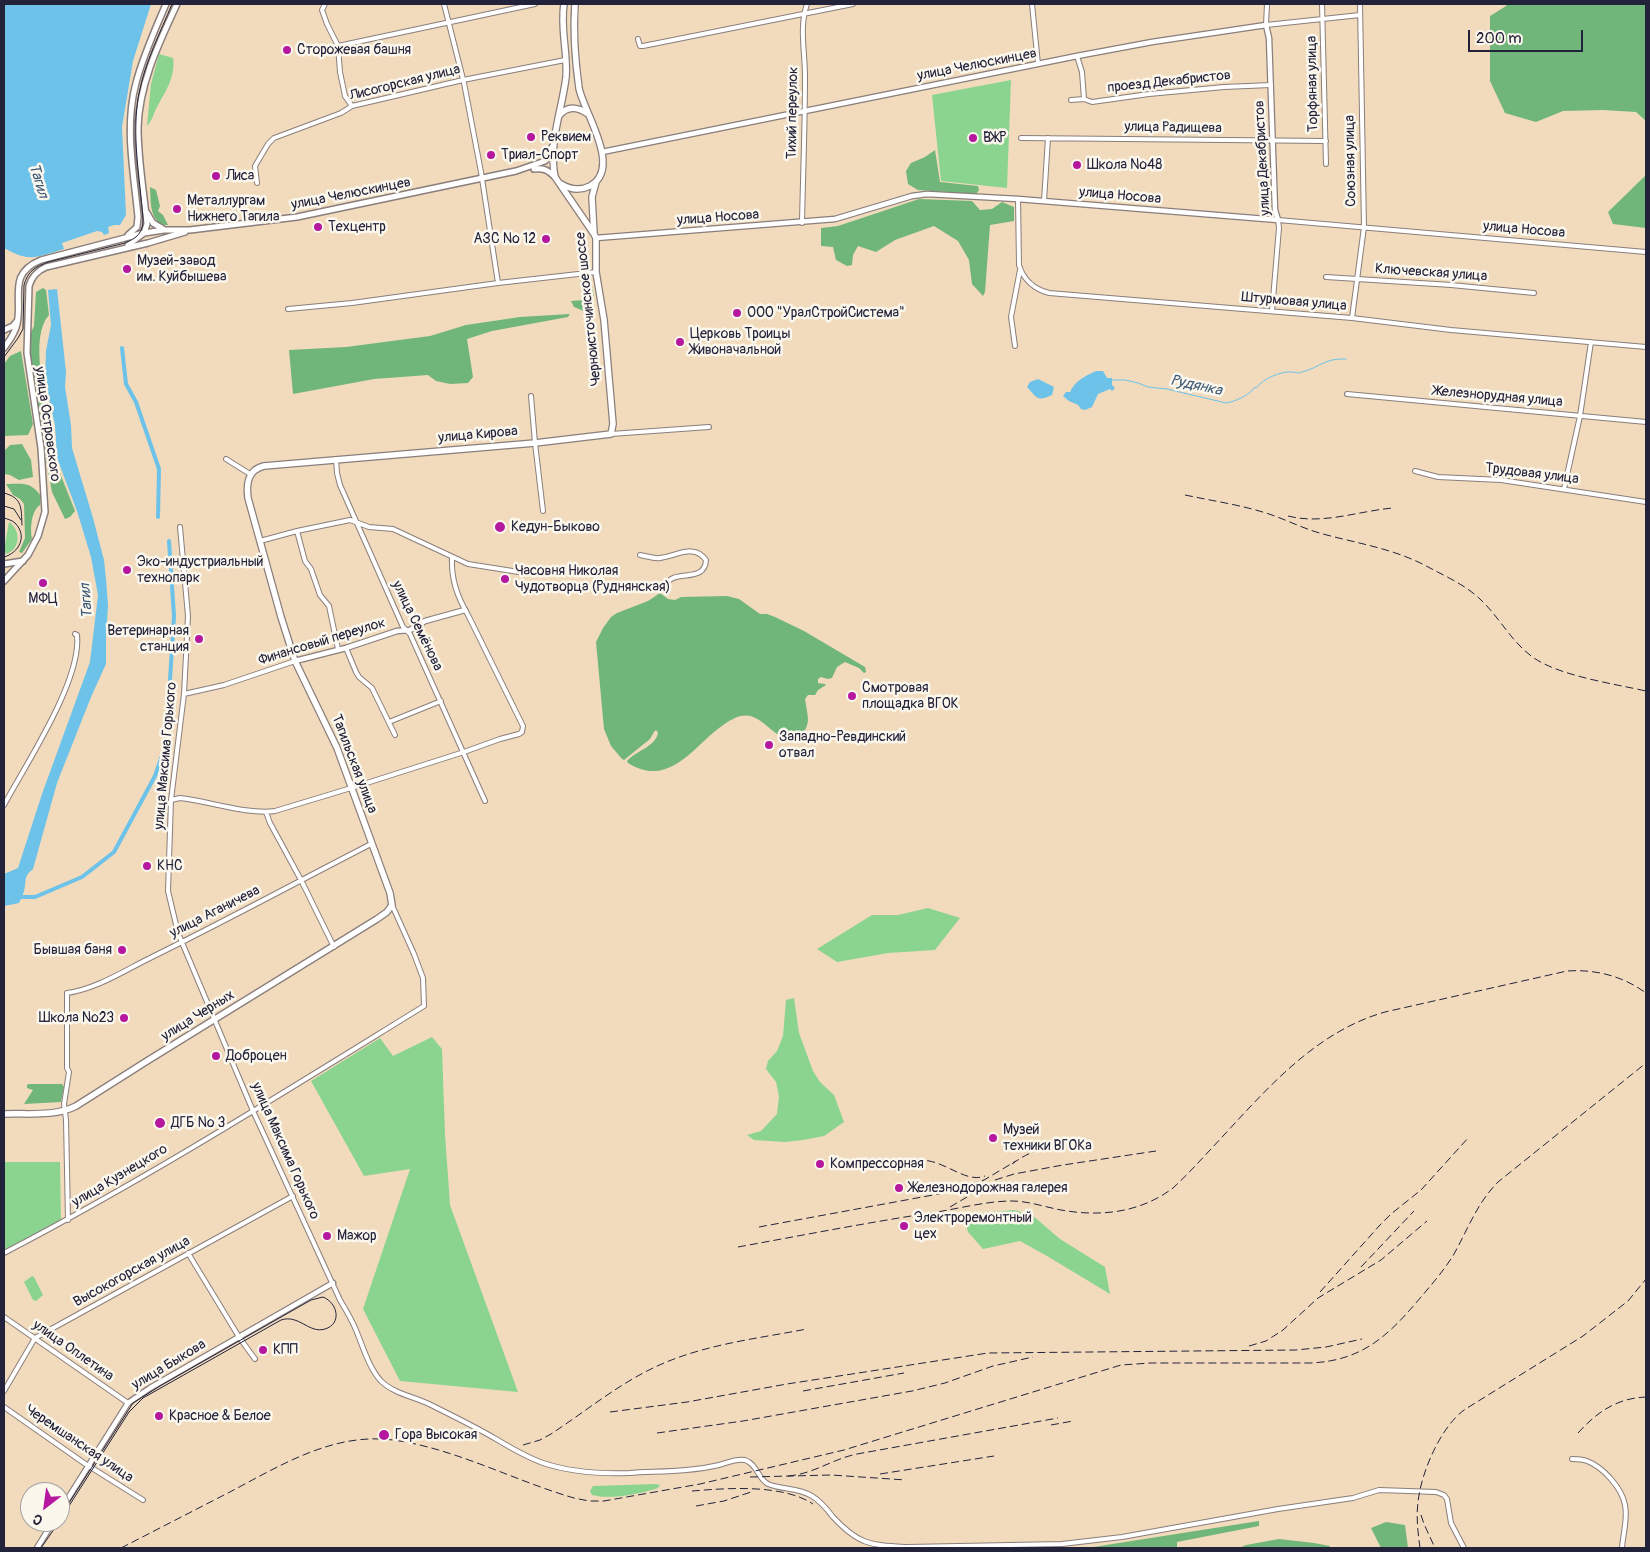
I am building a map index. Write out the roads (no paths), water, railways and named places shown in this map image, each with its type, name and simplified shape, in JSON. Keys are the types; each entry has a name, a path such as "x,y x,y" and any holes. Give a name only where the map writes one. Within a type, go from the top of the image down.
{"main road":[{"path":"124,237 134,231 137,226 138,217 130,135 134,90 141,66 166,4"},
{"path":"124,248 144,233 147,224 139,138 141,103 144,84 152,61 177,4"},
{"path":"564,4 562,28 566,75 554,142 554,169 556,177 595,236"},
{"path":"560,183 568,188 578,190 587,187 596,182 602,169 602,152 595,127 582,101 579,89 574,41 575,4"},
{"path":"558,118 562,112 572,108 582,109 590,115"},
{"name":"улица Челюскинцев","path":"516,171 545,162 554,142"},
{"name":"улица Челюскинцев","path":"17,321 19,284 24,270 34,262 124,237 164,230 190,230 297,217 516,171 541,168 548,170 556,177"},
{"name":"Черноисточинское шоссе","path":"596,182 592,197 596,272 608,355 613,424 611,434"},
{"path":"146,211 153,223 164,230"},
{"name":"улица Челюскинцев","path":"29,286 35,273 46,266 172,237 190,230"},
{"name":"улица Островского","path":"4,581 24,560 38,536 45,512 41,448 27,354 29,286"},
{"path":"4,330 13,326 17,321"},
{"path":"4,348 12,338 17,321"},
{"name":"улица Кирова","path":"250,474 257,468 264,466 535,443 611,434"},
{"name":"Тагильская улица","path":"250,474 247,490 295,661 329,730 390,893 392,905"},
{"path":"4,564 24,560"},
{"name":"улица Черных","path":"4,1114 64,1111 76,1106 386,914 392,905"}],"street":[{"path":"325,4 322,10 338,46 340,72 345,96 352,106"},
{"path":"444,4 463,80 482,178 498,283"},
{"path":"338,46 535,4"},
{"name":"Тихий переулок","path":"802,223 805,62 802,24 806,4"},
{"path":"638,39 640,46 643,46 853,4"},
{"path":"1032,4 1038,64"},
{"name":"улица Декабристов","path":"1267,4 1266,25 1269,38 1275,210 1279,228 1272,311"},
{"name":"Торфяная улица","path":"1322,4 1326,164"},
{"name":"Союзная улица","path":"1352,318 1364,227 1360,4"},
{"name":"улица Челюскинцев","path":"602,152 1152,42 1266,25 1360,15"},
{"path":"1077,56 1082,72 1084,98"},
{"name":"Лисогорская улица","path":"257,183 255,166 268,144 274,138 341,113 352,106 463,80 565,60"},
{"name":"проезд Декабристов","path":"1071,100 1084,98 1092,102 1149,94 1271,85"},
{"name":"улица Радищева","path":"1021,138 1326,140"},
{"path":"1044,201 1048,138"},
{"name":"улица Носова","path":"595,236 802,223 847,217 919,195 953,194 1646,252"},
{"path":"1015,346 1011,317 1020,269 1018,199"},
{"name":"Штурмовая улица","path":"1020,269 1030,283 1042,292 1049,293 1352,318 1451,330 1646,347"},
{"path":"288,309 352,303 596,272"},
{"name":"Ключевская улица","path":"1326,277 1534,293"},
{"path":"1564,489 1580,416 1591,342"},
{"name":"Железнорудная улица","path":"1347,394 1646,422"},
{"path":"531,396 543,511"},
{"name":"улица Кирова","path":"611,434 709,427"},
{"path":"226,459 250,474"},
{"name":"улица Семёнова","path":"336,459 340,485 403,626 410,634 441,701 485,801"},
{"name":"Трудовая улица","path":"1415,471 1438,477 1493,479 1646,502"},
{"path":"260,541 348,520 369,527 393,529 468,564 519,572"},
{"name":"улица Максима Горького","path":"180,527 188,616 184,694 171,800 168,892 178,933 216,1019 253,1111 370,1362 382,1381 518,1452 544,1463 565,1469 584,1472 620,1473 687,1470 744,1460 751,1464 768,1484 798,1490 814,1497 850,1534 863,1542"},
{"path":"297,531 305,561 311,569 320,595 329,606 338,649"},
{"path":"640,555 658,558 691,550 702,555 706,560 701,572 694,575 672,578 663,585"},
{"path":"171,800 180,798 191,799 266,812 299,805 518,734 523,728 454,587 451,570 452,557"},
{"name":"Финансовый переулок","path":"184,694 224,685 295,661 346,648 397,631 410,630 425,620 465,610"},
{"path":"4,805 63,695 74,664 77,641 75,634"},
{"path":"346,648 359,677 372,688 395,735"},
{"path":"389,722 441,701"},
{"path":"266,812 270,824 301,880 334,947"},
{"name":"улица Аганичева","path":"64,1111 69,1073 67,1068 67,993 87,988 182,942 371,844"},
{"name":"Тагильская улица","path":"392,905 423,978 424,1006"},
{"name":"улица Кузнецкого","path":"4,1253 68,1220 253,1111 424,1006"},
{"path":"64,1111 66,1120 68,1220"},
{"name":"Высокогорская улица","path":"35,1338 293,1196"},
{"path":"188,1253 239,1337 256,1359"},
{"name":"улица Быкова","path":"70,1495 128,1403 150,1388 333,1283"},
{"name":"улица Оплетина","path":"4,1317 128,1403"},
{"path":"4,1391 35,1338"},
{"name":"Черемшанская улица","path":"4,1407 143,1500"},
{"path":"1572,1459 1586,1460 1598,1467 1616,1486 1623,1497 1626,1513 1622,1548"},
{"path":"864,1548 863,1542 906,1547 1062,1546 1353,1498 1379,1490 1436,1492 1444,1495 1447,1499 1453,1528 1464,1548"},
{"path":"37,1548 47,1532"}],"water":[{"name":"Тагил","path":"4,4 151,4 133,61 122,127 126,215 120,225 108,227 109,233 104,235 102,232 97,231 62,243 64,249 34,257 21,256 4,248"},
{"path":"57,289 72,448 104,560 108,605 106,664 57,783 33,869 27,877 22,897 19,903 4,906 4,874 18,868 42,794 90,662 98,595 91,557 77,511 57,458 55,425 45,381 46,351 51,325 48,290"},
{"path":"1096,371 1103,371 1107,378 1112,378 1112,385 1115,388 1112,391 1110,389 1098,394 1092,407 1085,410 1081,409 1063,396 1066,392 1070,392 1081,379"},
{"path":"1038,379 1054,387 1052,395 1038,398 1033,394 1027,387 1030,382"}],"waterway":[{"path":"122,348 126,384 136,402 159,469 158,517"},
{"name":"Рудянка","path":"1112,380 1125,380 1148,387 1167,389 1226,403 1245,396 1263,381 1277,374 1287,372 1301,373 1327,361 1346,359"},
{"path":"17,897 35,897 82,877 114,852 155,776 166,744 174,616 169,541"}],"tram line":[{"path":"4,357 23,329 24,285 33,270 48,262 125,243 136,237 140,231 143,219 136,140 139,93 153,48 172,4"},
{"path":"4,493 15,498 20,504 22,525"},
{"path":"4,506 14,509 21,520"},
{"path":"4,518 15,523 21,533 18,548 4,557"},
{"path":"70,1501 133,1403 311,1300 323,1297 335,1308 336,1318 334,1323 325,1329 314,1329 293,1320 281,1320 143,1398 129,1412 70,1504"},
{"path":"41,1548 52,1532"}],"railway":[{"path":"1185,495 1259,511 1316,532 1378,548 1417,561 1470,590 1488,607 1519,645 1534,658 1573,675 1646,691"},
{"path":"1288,516 1314,519 1393,508"},
{"path":"738,1247 1003,1201 1018,1201 1061,1210 1090,1213 1105,1213 1133,1208 1147,1203 1173,1188 1268,1088 1289,1069 1334,1035 1358,1022 1385,1012 1567,971 1588,971 1608,975 1628,982 1646,993"},
{"path":"121,1548 286,1463 327,1446 348,1441 370,1439 393,1440 416,1444 462,1457 574,1498 604,1501 700,1484 844,1450 1121,1365 1151,1363 1310,1363 1345,1357 1373,1344 1409,1311 1447,1265 1479,1207 1498,1182 1646,1063"},
{"path":"1320,1292 1380,1225 1421,1190 1469,1137"},
{"path":"1012,1164 1034,1151 1075,1143"},
{"path":"995,1180 1014,1174 1063,1165 1156,1151"},
{"path":"895,1171 896,1168 910,1162 922,1160 934,1162 975,1178 985,1176"},
{"path":"759,1227 944,1193 984,1180 1016,1161"},
{"path":"950,1207 986,1184"},
{"path":"1361,1267 1414,1211"},
{"path":"1249,1346 1266,1341 1283,1330 1318,1298 1381,1260 1427,1221"},
{"path":"1420,1548 1417,1508 1423,1478 1433,1452 1455,1418 1464,1410 1583,1336 1628,1301 1646,1279"},
{"path":"523,1445 540,1440 551,1434 624,1384 668,1361 727,1344 807,1329"},
{"path":"610,1412 687,1402 787,1384 988,1353 1296,1350 1326,1347 1362,1339"},
{"path":"657,1433 743,1421 912,1391 945,1383 993,1366 1033,1357"},
{"path":"803,1391 904,1373"},
{"path":"1578,1433 1600,1413 1617,1403 1646,1397"},
{"path":"788,1476 797,1475 857,1454 1058,1418"},
{"path":"1051,1425 1073,1421"},
{"path":"880,1474 994,1456"},
{"path":"750,1477 831,1475 906,1480"},
{"path":"692,1491 722,1489 771,1490 786,1493 813,1504"},
{"path":"696,1506 724,1501 751,1492"},
{"path":"1421,1515 1435,1548"}],"place":[{"name":"Сторожевая башня","path":"287,50"},
{"name":"Реквием","path":"531,137"},
{"name":"ВЖР","path":"973,138"},
{"name":"Триал-Спорт","path":"491,155"},
{"name":"Школа №48","path":"1077,165"},
{"name":"Лиса","path":"216,176"},
{"name":"Металлургам Нижнего Тагила","path":"177,209"},
{"name":"Техцентр","path":"318,227"},
{"name":"АЗС № 12","path":"546,239"},
{"name":"Музей-завод им. Куйбышева","path":"127,269"},
{"name":"ООО \"УралСтройСистема\"","path":"737,313"},
{"name":"Церковь Троицы Живоначальной","path":"680,342"},
{"name":"Кедун-Быково","path":"500,527"},
{"name":"Эко-индустриальный технопарк","path":"127,570"},
{"name":"Часовня Николая Чудотворца (Руднянская)","path":"505,579"},
{"name":"МФЦ","path":"43,583"},
{"name":"Ветеринарная станция","path":"199,639"},
{"name":"Смотровая площадка ВГОК","path":"852,696"},
{"name":"Западно-Ревдинский отвал","path":"769,745"},
{"name":"КНС","path":"147,866"},
{"name":"Бывшая баня","path":"122,950"},
{"name":"Школа №23","path":"124,1018"},
{"name":"Доброцен","path":"216,1056"},
{"name":"ДГБ № 3","path":"160,1123"},
{"name":"Музей техники ВГОКа","path":"993,1138"},
{"name":"Компрессорная","path":"820,1164"},
{"name":"Железнодорожная галерея","path":"899,1188"},
{"name":"Электроремонтный цех","path":"904,1226"},
{"name":"Мажор","path":"327,1236"},
{"name":"КПП","path":"263,1350"},
{"name":"Красное & Белое","path":"159,1416"},
{"name":"Гора Высокая","path":"384,1435"}]}
